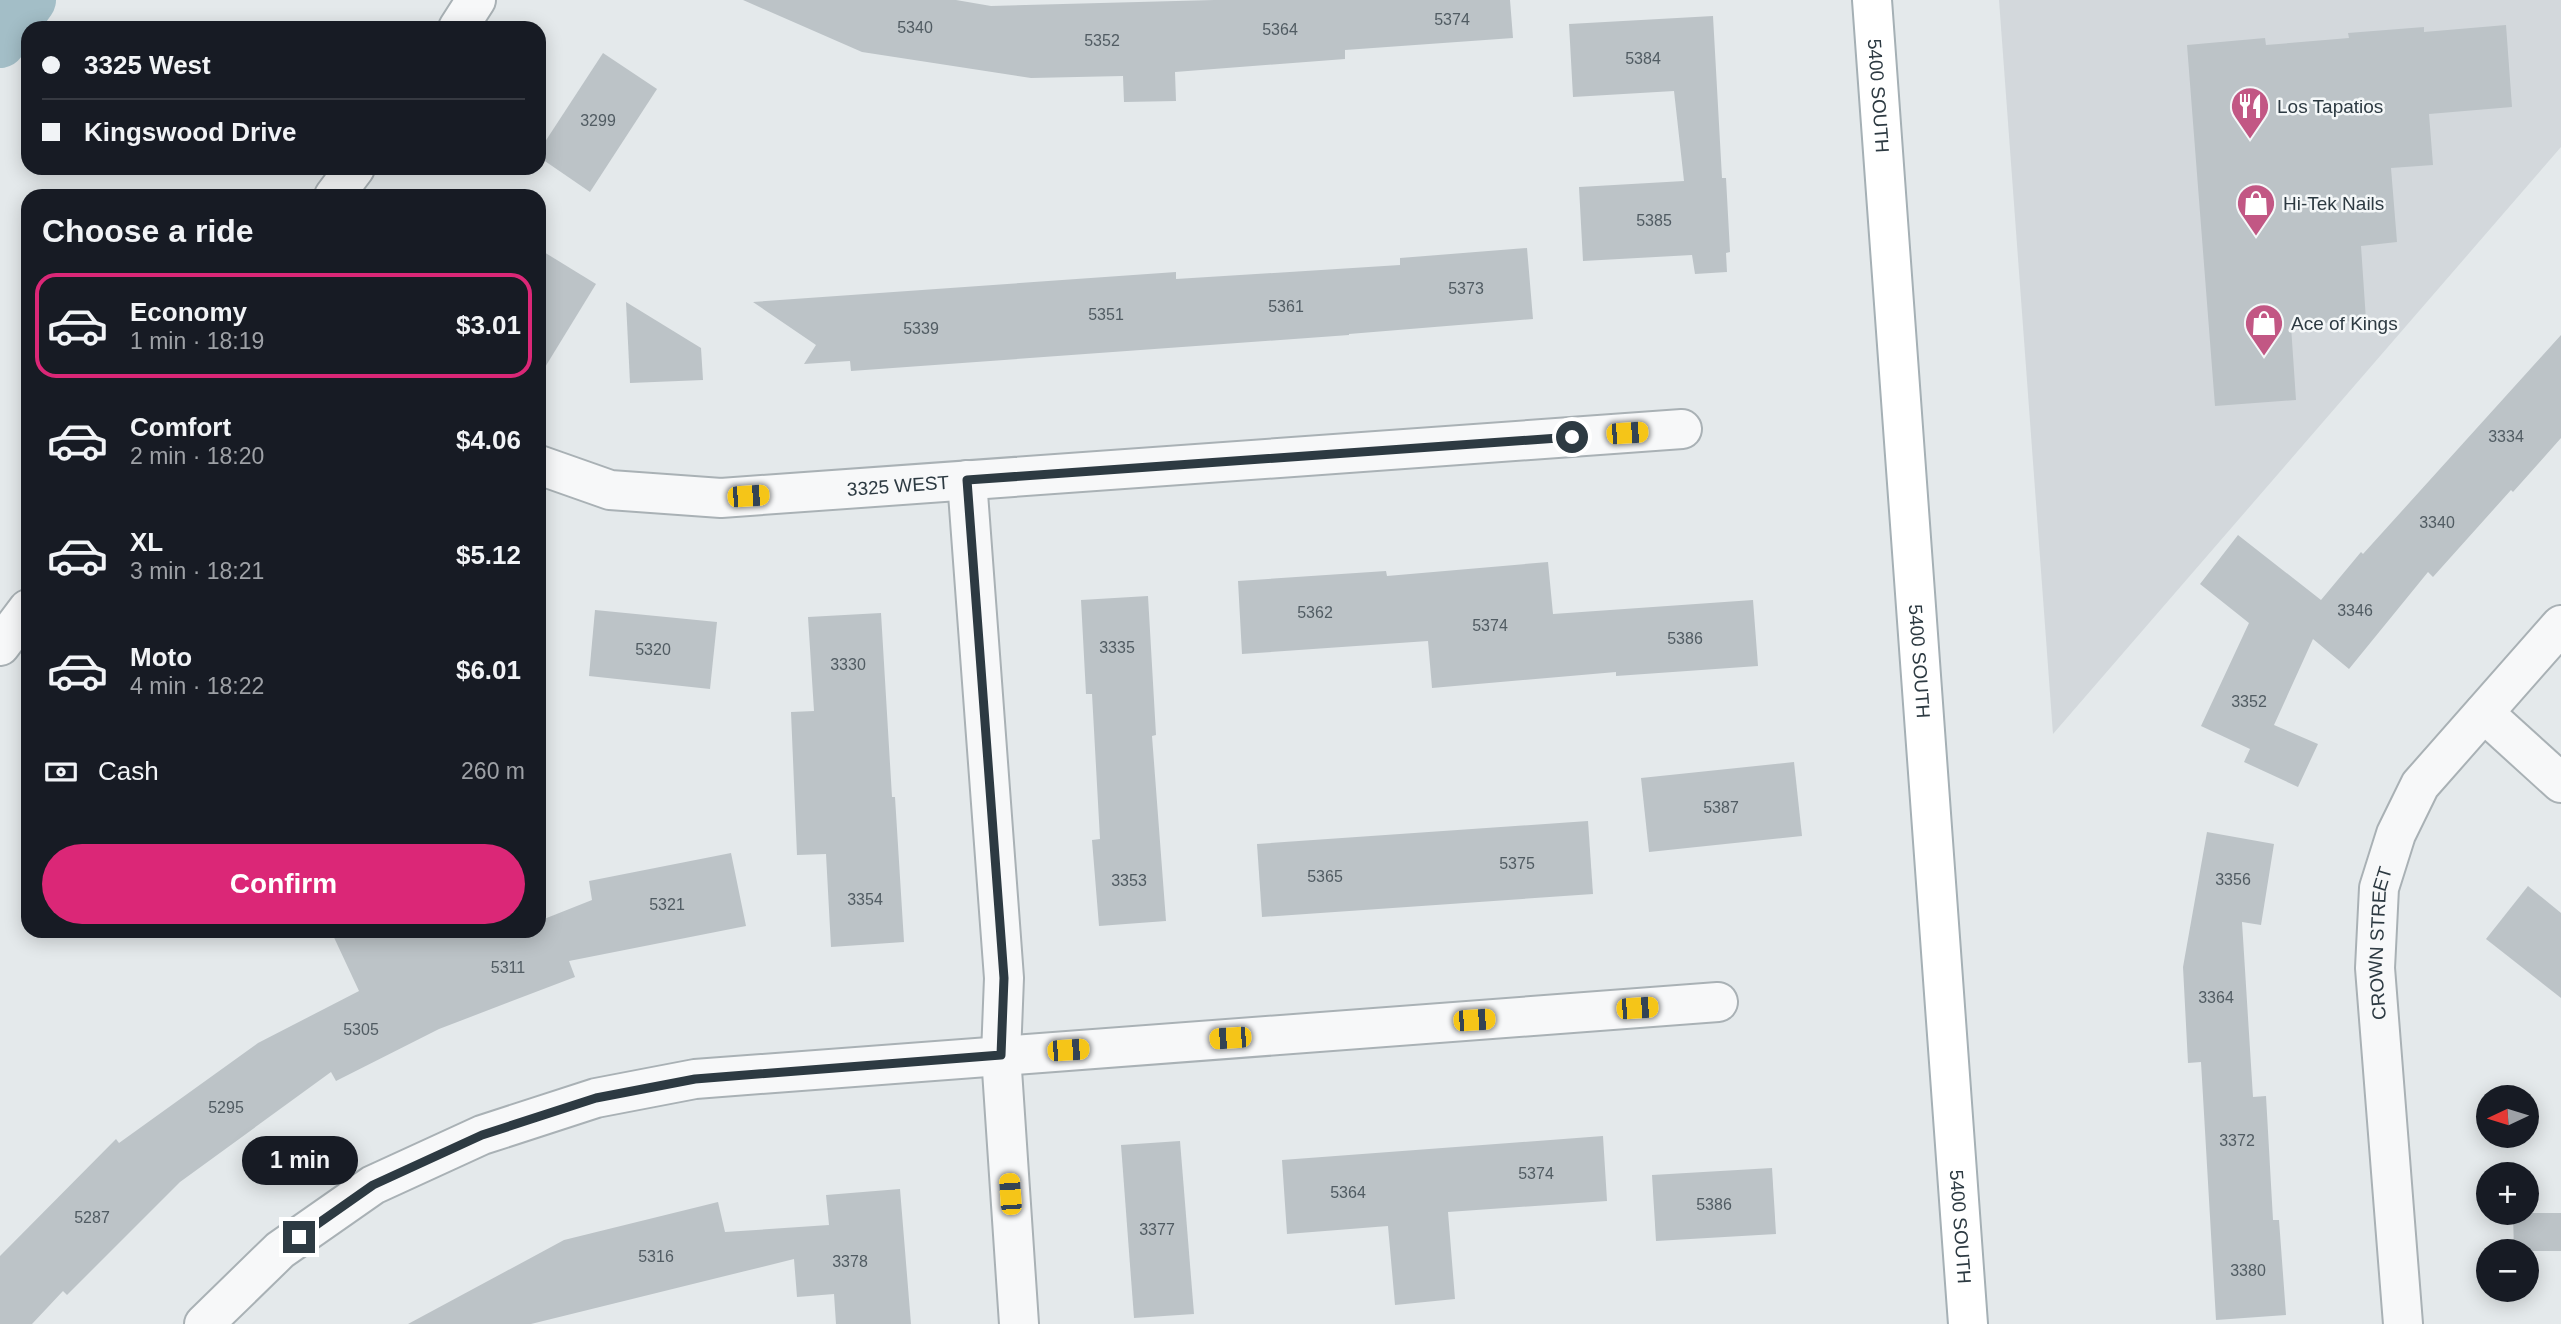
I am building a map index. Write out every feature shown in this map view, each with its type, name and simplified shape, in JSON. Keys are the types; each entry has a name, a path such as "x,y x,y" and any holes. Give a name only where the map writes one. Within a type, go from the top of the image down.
{"main road":[{"name":"5400 SOUTH","path":"1872,0 1968,1324"}],"street":[{"path":"462,21 476,0"},
{"name":"3325 WEST","path":"546,467 610,490 721,498 1682,429"},
{"path":"967,480 1004,978 1001,1055 1019,1324"},
{"path":"0,646 21,618"},
{"name":"CROWN STREET","path":"2403,1324 2375,968 2379,888 2396,834 2420,785 2561,625"},
{"path":"2484,713 2561,783"},
{"path":"204,1324 280,1250 373,1185 482,1135 596,1098 695,1079 1718,1002"}],"shaded area":[{"path":"1999,0 2561,0 2561,147 2053,734"}],"building":[{"path":"743,0 956,0 991,6 1214,0 1510,0 1513,38 1345,50 1345,59 1175,72 1176,101 1124,102 1123,76 1031,78 862,52"},
{"path":"1713,16 1722,178 1726,178 1730,252 1726,253 1727,272 1695,274 1692,255 1583,261 1579,187 1684,181 1674,91 1573,97 1569,24"},
{"path":"2506,25 2512,107 2429,114 2433,165 2391,168 2397,242 2361,246 2366,320 2291,326 2296,400 2215,406 2187,45 2265,38 2266,45 2349,38 2348,33 2424,27 2424,32"},
{"path":"603,53 657,89 590,192 546,162 546,140"},
{"path":"1527,248 1533,319 851,371 850,361 804,364 816,345 753,302 1176,272 1176,279 1400,265 1400,258"},
{"path":"546,253 596,284 546,366"},
{"path":"626,302 701,348 703,380 630,383"},
{"path":"2561,335 2561,438 2433,577 2428,572 2349,669 2313,639 2274,725 2318,744 2298,787 2244,762 2250,749 2201,726 2249,623 2200,584 2238,535 2321,600 2361,552 2363,554"},
{"path":"1548,562 1553,614 1753,600 1758,666 1616,676 1616,672 1432,688 1428,641 1242,654 1238,581 1386,571 1387,576"},
{"path":"1148,596 1156,735 1152,736 1166,921 1099,926 1092,840 1100,839 1092,694 1086,694 1081,600"},
{"path":"595,610 717,622 710,689 589,676"},
{"path":"881,613 904,942 831,947 826,854 797,855 791,712 814,711 808,617"},
{"path":"1794,762 1802,836 1649,852 1641,778"},
{"path":"1588,821 1593,894 1262,917 1257,844"},
{"path":"2207,832 2274,844 2261,925 2242,922 2253,1097 2266,1096 2273,1220 2279,1220 2286,1315 2216,1320 2201,1062 2188,1063 2183,967"},
{"path":"731,853 746,926 569,961 575,977 439,1029 336,1081 331,1072 180,1182 67,1295 63,1291 32,1324 0,1324 0,1256 116,1139 119,1143 258,1043 359,991 334,938 546,938 546,918 592,900 589,881"},
{"path":"2528,886 2561,913 2561,998 2486,939"},
{"path":"1603,1136 1607,1201 1448,1212 1455,1299 1395,1305 1388,1226 1287,1234 1282,1160"},
{"path":"1180,1141 1194,1314 1134,1318 1121,1145"},
{"path":"1772,1168 1776,1234 1656,1241 1652,1175"},
{"path":"900,1189 911,1324 836,1324 834,1294 797,1297 794,1259 531,1324 408,1324 564,1240 718,1202 725,1232 829,1225 826,1195"},
{"path":"2539,1213 2561,1213 2561,1251 2539,1251 2539,1239 2514,1239 2513,1225 2539,1225"}],"waterway":[{"path":"0,42 30,0"}],"place":[{"name":"Los Tapatios","path":"2250,140"},
{"name":"Hi-Tek Nails","path":"2256,237"},
{"name":"Ace of Kings","path":"2264,357"}],"route":[{"path":"299,1237 373,1185 482,1135 596,1098 695,1079 1001,1055 1004,978 967,480 1572,437"}]}
